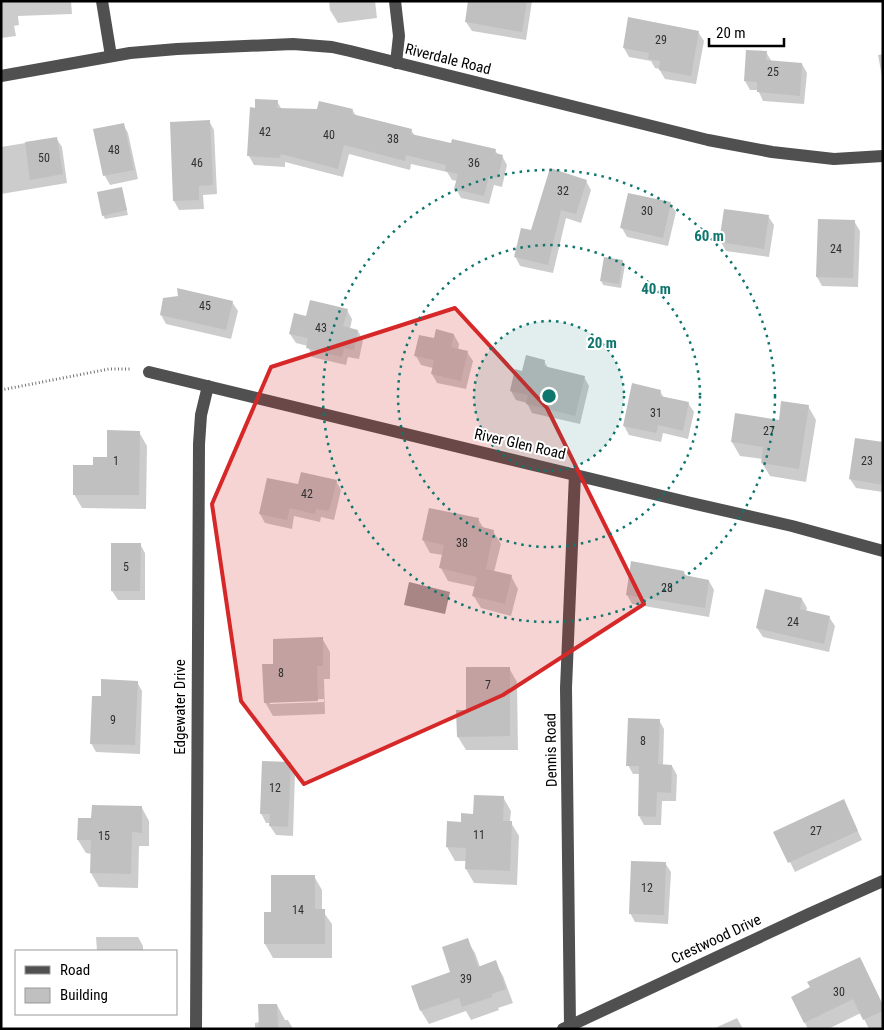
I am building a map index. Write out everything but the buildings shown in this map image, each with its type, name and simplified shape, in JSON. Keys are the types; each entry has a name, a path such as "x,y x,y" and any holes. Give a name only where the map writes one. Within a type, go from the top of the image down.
{"street":[{"path":"102,1 111,56"},
{"path":"395,1 399,36 396,63"},
{"name":"Riverdale Road","path":"1,76 111,56 177,49 293,44 332,47 708,140 772,152 834,159 883,156"},
{"name":"River Glen Road","path":"149,372 792,526 883,551"},
{"name":"Edgewater Drive","path":"196,1029 199,444 201,415 208,386"},
{"name":"Dennis Road","path":"566,1027 566,688 575,474"},
{"name":"Crestwood Drive","path":"566,1027 883,881"}],"path":[{"path":"1,390 109,370 138,369 149,372"}],"highlighted area":[{"path":"455,308 547,408 644,604 503,695 304,784 241,701 212,504 271,367"}],"shaded area":[{"path":"409,582 450,592 445,614 404,605"}]}
